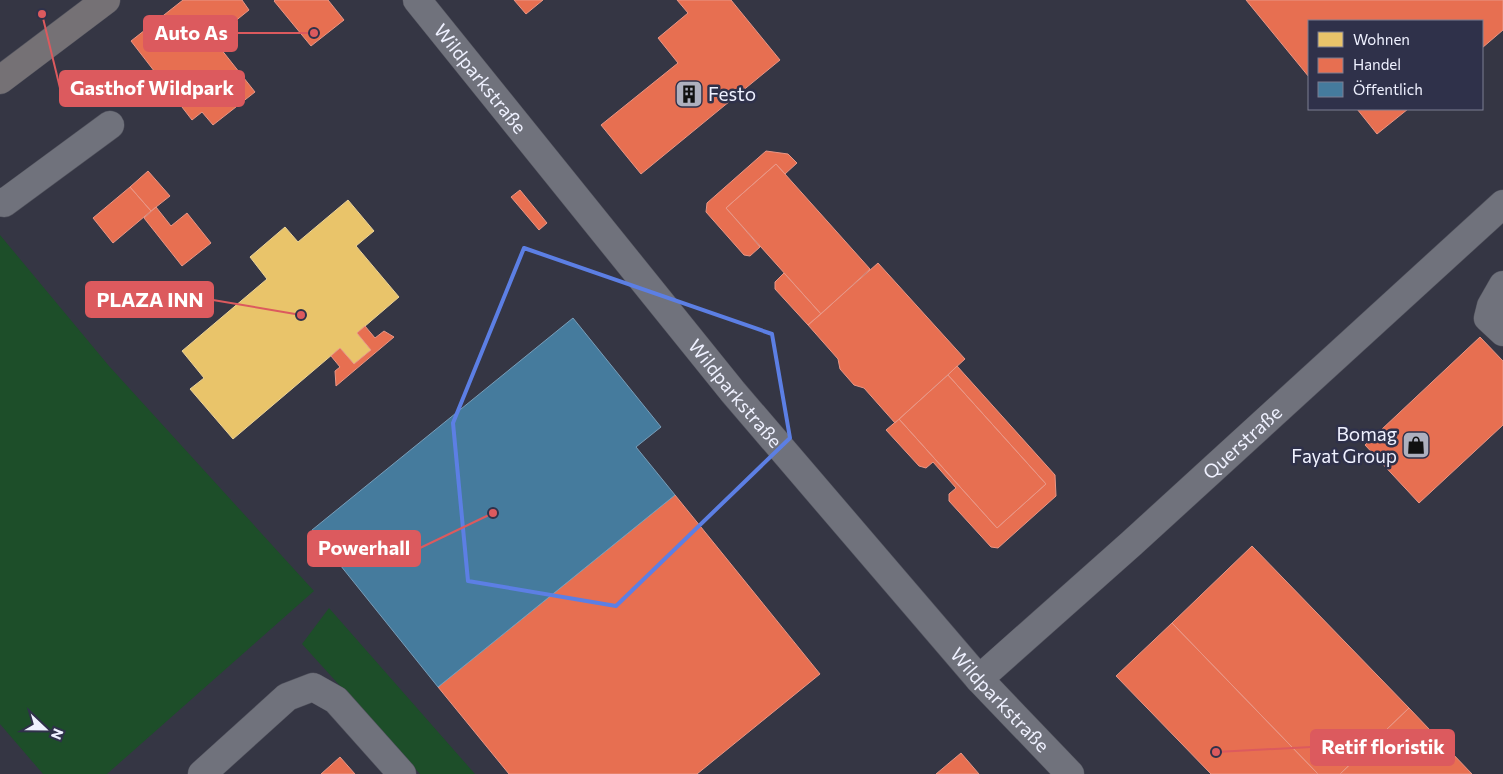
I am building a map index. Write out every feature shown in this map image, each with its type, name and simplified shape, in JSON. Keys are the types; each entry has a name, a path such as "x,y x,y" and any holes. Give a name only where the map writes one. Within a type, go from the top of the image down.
{"main road":[{"path":"0,80 92,4"}],"street":[{"name":"Wildparkstraße","path":"417,0 733,392 979,679 1070,774"},
{"path":"0,202 4,203 110,125"},
{"name":"Querstraße","path":"979,679 1139,536 1503,204"},
{"path":"1503,285 1491,306 1488,318 1503,332"},
{"path":"202,774 287,697 314,687 336,700 402,774"}],"highlighted area":[{"path":"524,248 772,334 790,438 616,606 468,581 453,423"}],"green space":[{"path":"0,235 109,366 314,591 107,774 43,774 0,724"},
{"path":"329,608 475,774 420,774 302,644"}],"building: Wohnen":[{"path":"348,200 374,231 356,246 399,297 357,333 371,350 354,364 340,348 233,439 190,389 204,378 182,351 267,279 250,257 285,227 298,242"}],"building: Handel":[{"path":"183,0 242,0 249,10 213,39 255,92 213,125 202,112 192,120 131,41"},
{"path":"275,0 328,0 344,20 311,46"},
{"path":"514,0 543,0 526,14"},
{"name":"Festo","path":"677,0 731,0 780,60 641,174 601,125 678,63 658,38 688,13"},
{"path":"1246,0 1503,0 1503,30 1483,47 1483,20 1308,20 1308,76"},
{"path":"1358,110 1407,110 1377,134"},
{"path":"766,151 788,154 797,163 785,174 776,164 726,208 760,247 750,256 744,255 706,212 707,203"},
{"path":"776,164 870,269 821,314 726,208"},
{"path":"148,171 170,196 151,211 130,187"},
{"path":"130,187 151,211 113,243 93,218"},
{"path":"520,190 547,223 539,230 511,197"},
{"path":"156,207 171,226 187,213 211,243 182,266 144,218"},
{"path":"878,263 965,359 895,423 864,388 854,385 840,369 838,359 808,325"},
{"path":"784,273 821,314 808,325 775,289 775,282"},
{"path":"365,326 375,338 384,331 394,337 336,386 335,371 340,367 331,356 340,348 354,364 371,350 357,333"},
{"path":"1480,337 1503,361 1503,425 1419,503 1365,445"},
{"path":"957,366 1055,475 1056,496 998,548 991,547 949,501 949,494 956,488 933,462 926,468 919,466 886,430 899,419 997,528 1046,484 948,375"},
{"path":"948,375 1046,484 997,528 899,419"},
{"path":"675,495 820,674 697,774 509,774 438,687"},
{"path":"1252,546 1409,708 1340,774 1318,774 1172,623"},
{"path":"1172,623 1318,774 1211,774 1116,676"},
{"path":"1409,708 1472,774 1340,774"},
{"path":"961,753 979,774 936,774"},
{"path":"340,757 355,774 321,774"}],"building: Öffentlich":[{"path":"573,318 661,427 636,447 675,495 438,687 312,530"}],"place":[{"name":"Gasthof Wildpark","path":"42,14"},
{"name":"Auto As","path":"314,33"},
{"name":"Festo","path":"689,94"},
{"name":"PLAZA INN","path":"301,315"},
{"name":"Bomag Fayat Group","path":"1416,445"},
{"name":"Powerhall","path":"493,513"},
{"name":"Retif floristik","path":"1216,752"}]}
